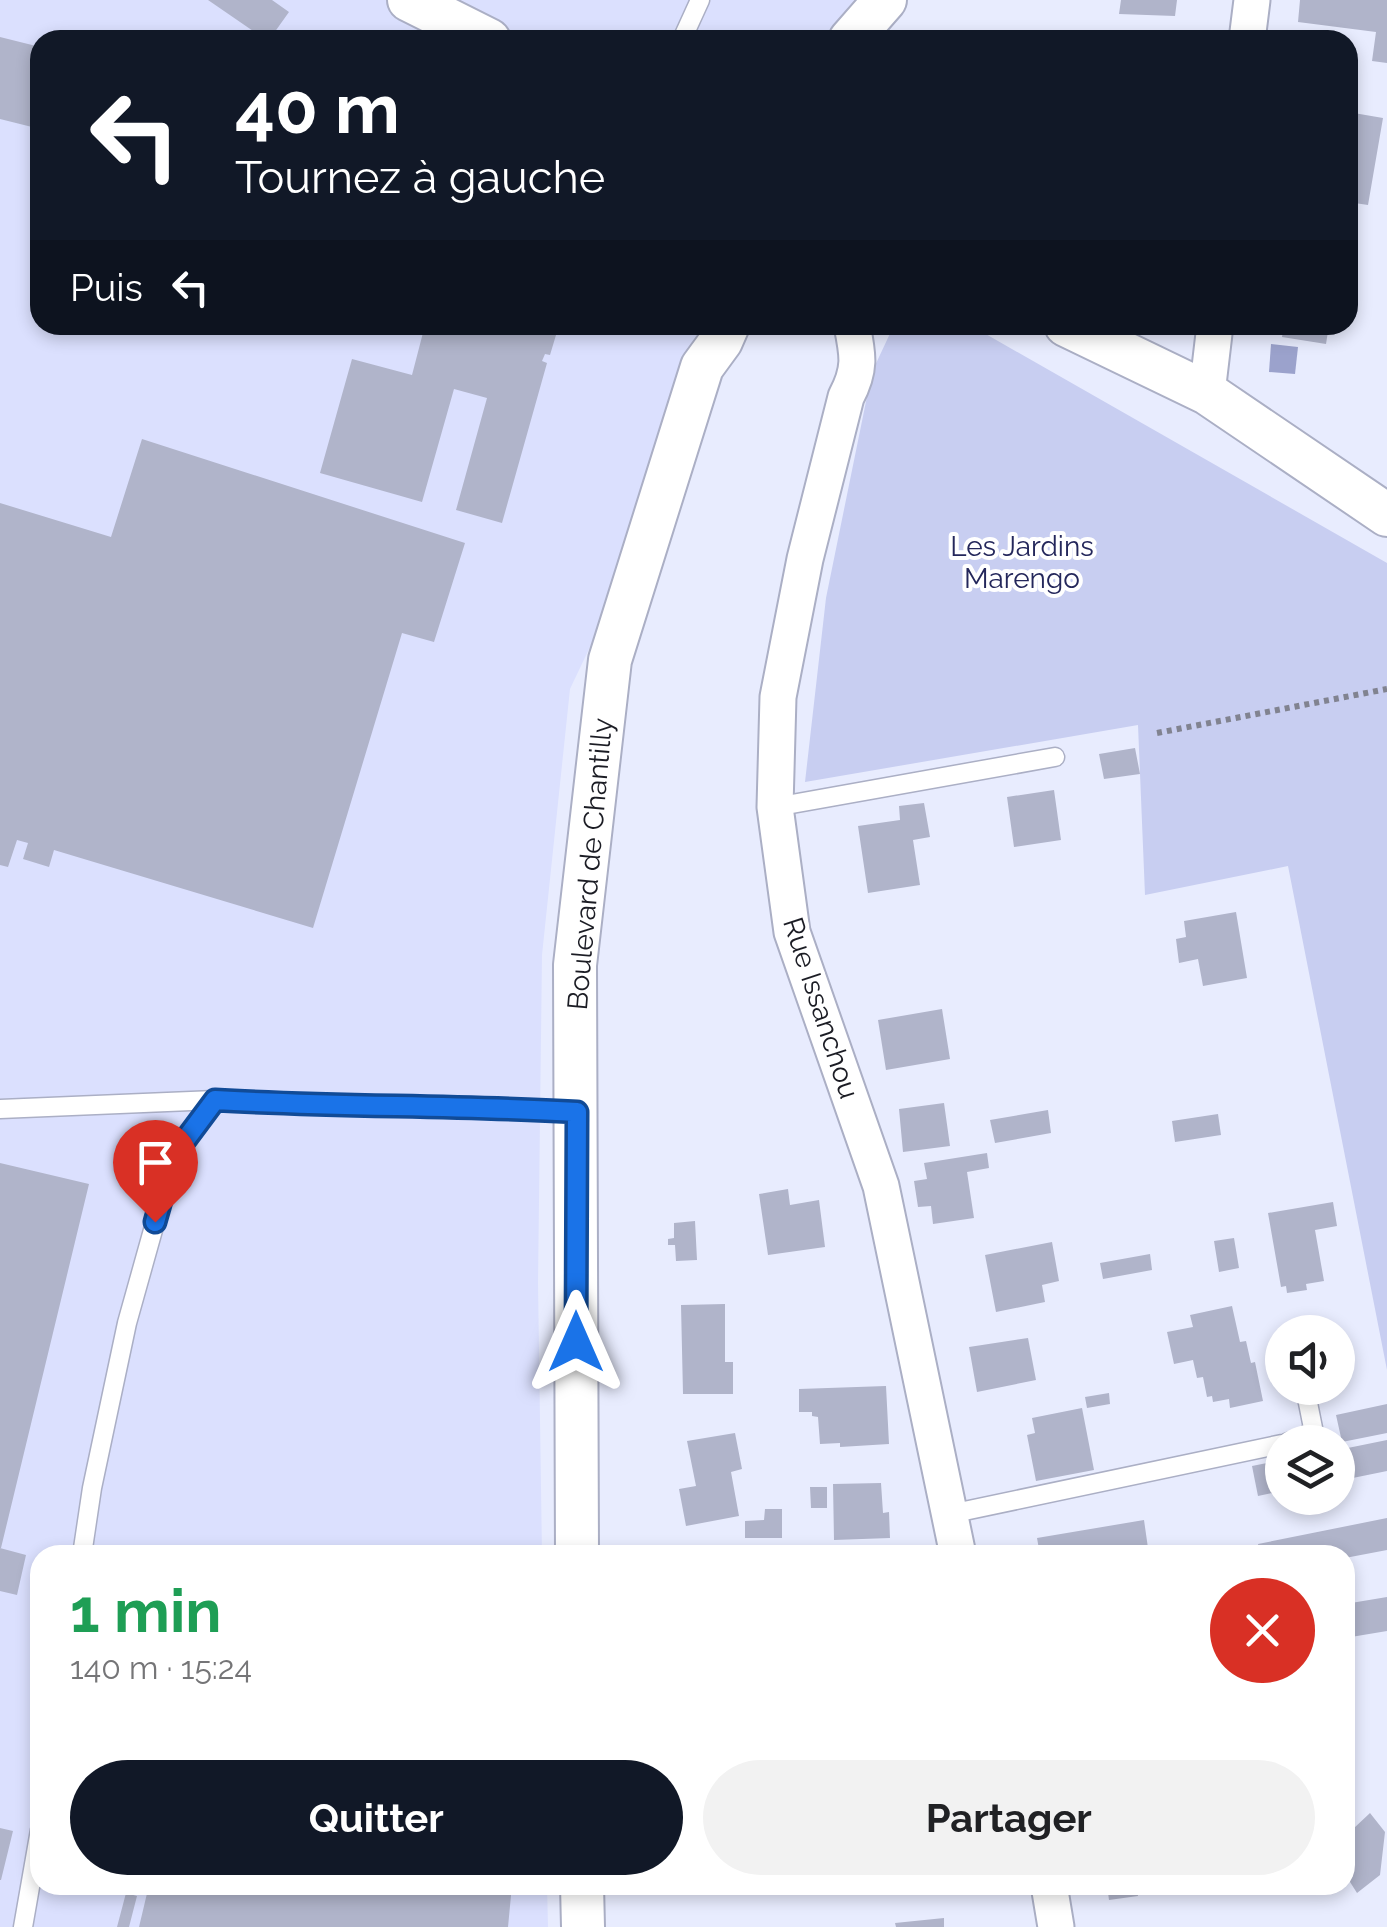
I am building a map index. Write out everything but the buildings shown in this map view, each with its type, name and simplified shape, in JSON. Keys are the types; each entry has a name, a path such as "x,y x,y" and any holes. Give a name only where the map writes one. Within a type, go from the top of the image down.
{"street":[{"path":"409,0 469,30"},
{"path":"859,30 887,0"},
{"path":"882,30 887,0"},
{"path":"1248,30 1252,0"},
{"name":"Boulevard de Chantilly","path":"577,1545 575,965 610,660 702,346 721,342 724,335"},
{"path":"832,335 838,346 846,397"},
{"name":"Rue Issanchou","path":"854,335 858,376 846,397 805,559 778,697 775,807 792,932 881,1186 956,1545"},
{"path":"1087,335 1207,393 1387,515"},
{"path":"1207,393 1214,335"},
{"path":"582,1895 583,1927"},
{"path":"1051,1895 1056,1927"}],"lane":[{"path":"686,30 700,0"},
{"path":"775,807 1055,757"},
{"path":"0,1109 215,1100 577,1112"},
{"path":"83,1545 127,1322 174,1155 215,1100"},
{"path":"950,1514 1265,1447"},
{"path":"23,1927 30,1887"}],"path":[{"path":"1158,733 1387,688"}],"shaded area":[{"path":"0,0 906,0 888,30 30,30 30,335 738,335 570,689 542,955 538,1283 542,1545 30,1545 30,1895 547,1895 548,1927 0,1927"},
{"path":"1271,344 1298,347 1295,374 1269,372"}],"green space":[{"name":"Les Jardins Marengo","path":"889,335 988,335 1387,563 1387,1370 1288,866 1145,895 1138,725 805,782 826,598 872,372"}],"route":[{"path":"155,1222 174,1155 215,1100 577,1112 576,1342"}]}
